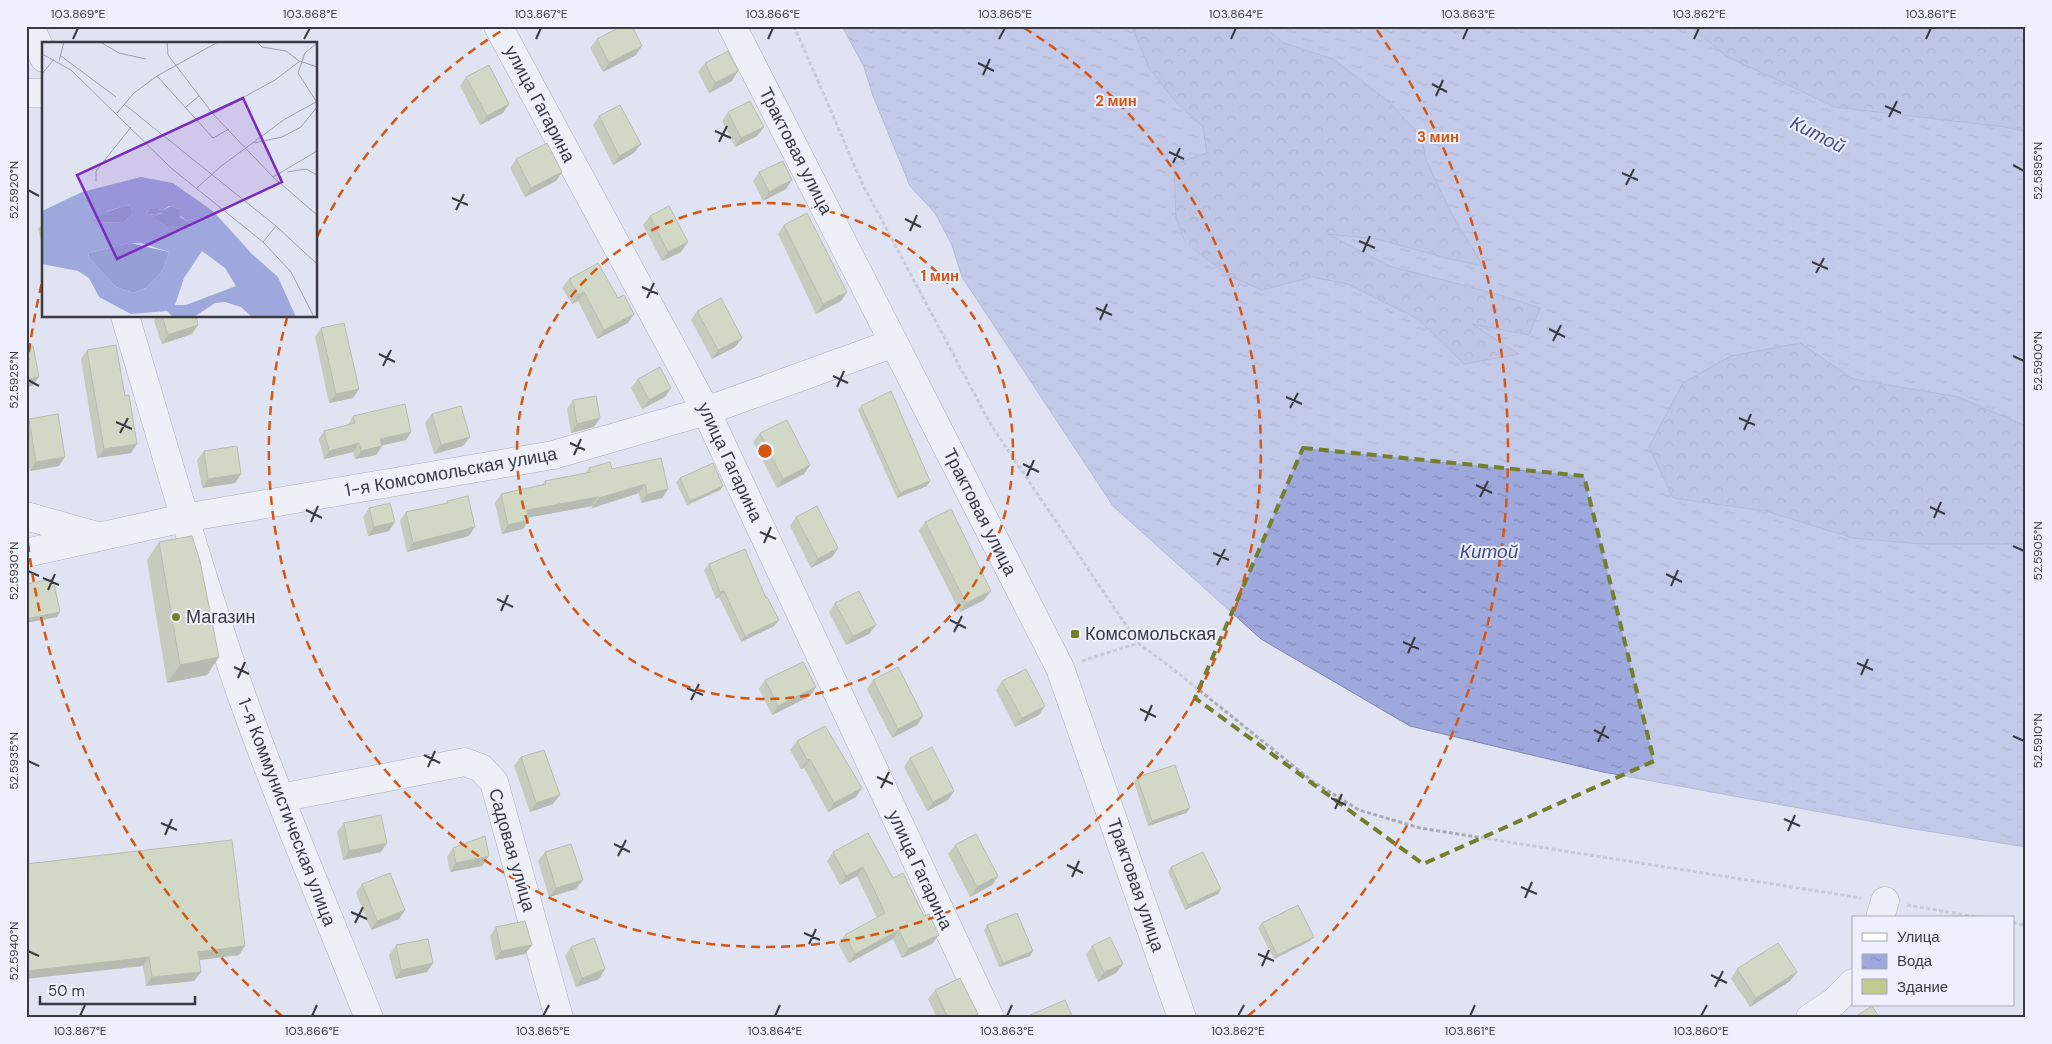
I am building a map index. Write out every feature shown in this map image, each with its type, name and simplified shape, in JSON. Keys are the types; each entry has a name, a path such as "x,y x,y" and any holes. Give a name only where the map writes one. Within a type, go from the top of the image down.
{"street":[{"path":"30,26 42,53"},
{"name":"улица Гагарина","path":"498,26 706,411 990,1018"},
{"name":"Трактовая улица","path":"732,26 1060,668 1182,1018"},
{"path":"26,93 42,94"},
{"name":"1-я Коммунистическая улица","path":"126,318 184,518 239,688 280,798 369,1018"},
{"name":"1-я Комсомольская улица","path":"26,553 184,518 552,455 706,411 894,343"},
{"path":"26,516 101,537"},
{"name":"Садовая улица","path":"280,798 464,762 481,768 494,782 559,1018"},
{"path":"1810,1018 1834,1002 1852,984"}],"path":[{"path":"794,26 864,184 991,426 1138,643 1168,664 1312,781 1359,810 1420,828 1882,909 1961,916"},
{"path":"1060,668 1138,643"}],"highlighted area":[{"path":"1303,448 1584,476 1654,761 1423,864 1195,698"}],"green space":[{"path":"1132,26 1263,26 1284,43 1333,59 1388,101 1421,136 1426,160 1450,211 1484,266 1446,258 1377,239 1389,266 1497,294 1540,308 1529,335 1474,325 1520,355 1464,364 1418,319 1393,307 1312,277 1262,290 1229,276 1187,243 1176,218 1174,163 1203,127 1175,101 1149,68"},
{"path":"1690,26 2026,26 2026,132 2005,127 1835,107 1726,56"},
{"path":"1801,343 1853,379 1958,397 2026,426 2026,544 1921,544 1853,538 1766,511 1673,498 1649,447 1683,383 1731,356"}],"water":[{"name":"Китой","path":"842,26 1132,26 1149,68 1175,101 1203,127 1207,153 1174,164 1176,218 1186,243 1229,276 1262,290 1312,277 1348,284 1418,319 1464,364 1519,354 1472,324 1529,335 1540,308 1497,294 1389,266 1328,234 1377,239 1483,266 1450,211 1426,160 1421,136 1388,101 1333,59 1284,43 1263,26 1690,26 1726,56 1835,107 2005,127 2026,132 2026,426 1958,397 1853,379 1800,343 1731,356 1683,383 1649,447 1673,498 1766,511 1853,538 1921,544 2026,544 2026,847 1902,827 1603,772 1410,726 1261,639 1113,506 962,277 952,245 935,213 910,186 873,96 864,67"}],"building":[{"path":"622,26 632,26 642,46 609,63 597,39"},
{"path":"728,51 738,71 715,83 705,63"},
{"path":"489,65 509,104 487,116 466,77"},
{"path":"750,101 764,127 741,138 728,112"},
{"path":"620,105 641,144 619,156 599,116"},
{"path":"547,143 562,172 531,188 516,159"},
{"path":"783,161 792,180 769,192 759,172"},
{"path":"669,206 688,242 668,252 650,216"},
{"path":"807,213 847,292 823,304 784,225"},
{"path":"598,263 618,298 624,295 634,314 604,330 584,292 578,295 569,279"},
{"path":"721,298 742,338 718,350 697,311"},
{"path":"163,318 196,318 198,325 168,335"},
{"path":"344,323 359,389 336,394 321,328"},
{"path":"116,345 125,396 129,395 137,444 104,449 87,350"},
{"path":"33,346 39,377 26,379 26,348"},
{"path":"660,367 671,388 649,400 638,379"},
{"path":"891,391 930,481 900,493 861,406"},
{"path":"596,396 600,418 577,424 573,400"},
{"path":"405,404 411,432 380,439 382,446 361,451 359,443 329,451 324,431 355,423 353,416"},
{"path":"461,406 470,437 441,445 432,414"},
{"path":"58,414 65,457 36,462 29,419"},
{"path":"787,420 810,465 783,479 760,433"},
{"path":"237,446 241,474 208,479 204,451"},
{"path":"661,458 668,489 647,494 645,484 599,498 527,510 529,520 508,525 501,494 546,484 545,481 591,472 589,468 610,462 612,469"},
{"path":"713,463 723,486 690,501 680,478"},
{"path":"468,496 475,527 413,543 406,512 448,503 447,501"},
{"path":"390,503 395,522 374,527 369,508"},
{"path":"817,506 838,548 818,559 796,517"},
{"path":"951,509 991,591 966,603 925,522"},
{"path":"192,536 200,561 219,657 180,665 159,542"},
{"path":"745,549 766,598 779,620 745,636 724,591 720,592 709,564"},
{"path":"53,579 60,612 26,619 26,584"},
{"path":"859,591 876,625 853,636 835,603"},
{"path":"803,662 816,687 778,706 765,680"},
{"path":"898,667 923,716 898,729 873,680"},
{"path":"1026,669 1045,706 1022,718 1002,681"},
{"path":"825,726 862,788 834,803 810,759 807,760 797,741"},
{"path":"932,747 954,791 933,802 910,758"},
{"path":"544,750 560,795 536,803 521,757"},
{"path":"1175,765 1190,808 1152,821 1137,777"},
{"path":"381,815 387,843 349,851 344,823"},
{"path":"868,833 893,878 903,873 924,916 929,914 939,935 908,949 899,930 855,954 845,935 885,913 863,867 846,876 833,852"},
{"path":"976,834 998,876 977,887 955,845"},
{"path":"485,836 489,856 456,863 453,848"},
{"path":"232,840 245,946 198,952 201,972 152,977 149,957 26,971 26,864"},
{"path":"571,844 583,880 556,888 545,852"},
{"path":"1203,852 1221,889 1188,905 1171,867"},
{"path":"390,873 405,910 377,921 362,884"},
{"path":"1298,905 1314,937 1277,955 1262,923"},
{"path":"1017,913 1033,951 1003,963 987,925"},
{"path":"525,921 532,945 501,951 496,927"},
{"path":"1110,937 1123,964 1104,972 1092,946"},
{"path":"594,938 605,969 582,978 571,947"},
{"path":"428,939 433,963 401,970 396,945"},
{"path":"1778,943 1797,972 1756,998 1737,969"},
{"path":"960,978 978,1014 970,1018 948,1018 935,990"},
{"path":"1065,1000 1073,1018 1029,1018 1028,1016"},
{"path":"1872,1006 1880,1018 1853,1018"}],"place":[{"name":"Магазин","path":"176,617"},
{"name":"Комсомольская","path":"1075,634"}]}
